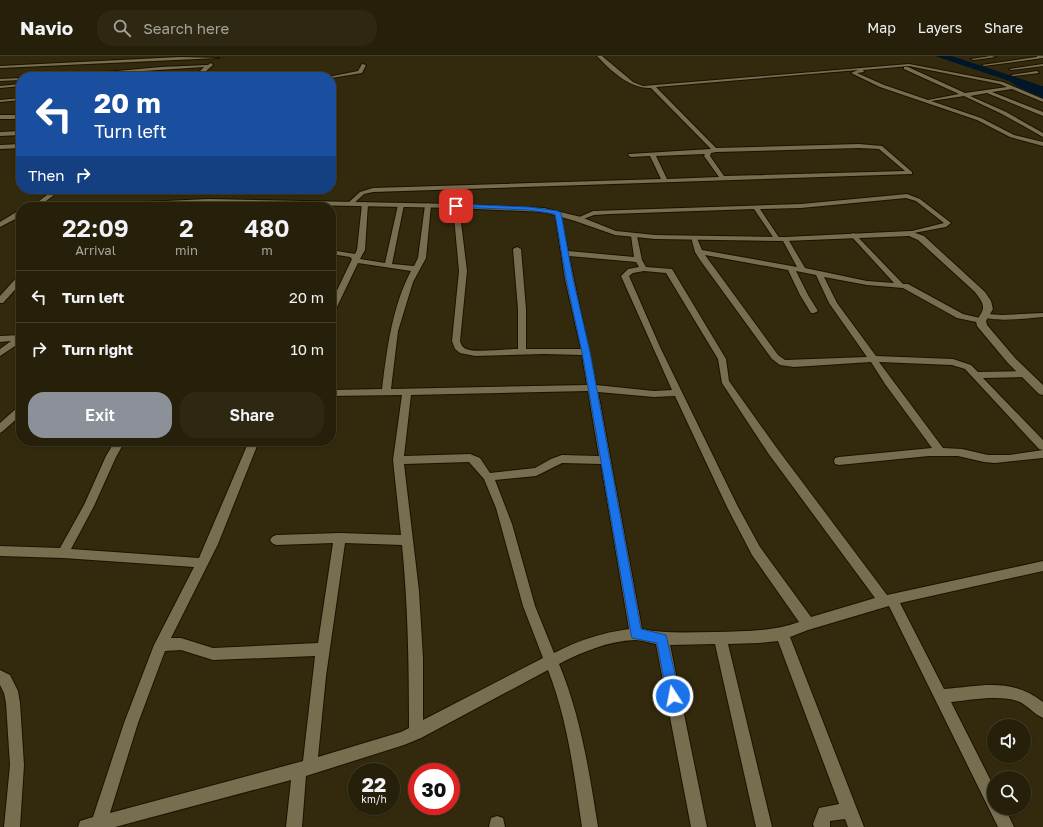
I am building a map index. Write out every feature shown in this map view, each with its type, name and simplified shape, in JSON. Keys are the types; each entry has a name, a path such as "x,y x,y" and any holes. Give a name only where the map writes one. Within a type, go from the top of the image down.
{"street":[{"path":"599,56 631,83 643,87 907,66 1001,83 1043,101"},
{"path":"973,60 1000,56"},
{"path":"1039,56 1043,57"},
{"path":"202,72 218,57"},
{"path":"0,67 218,57"},
{"path":"984,65 1043,57"},
{"path":"336,76 360,72 364,65"},
{"path":"1007,69 1043,65"},
{"path":"113,72 209,66"},
{"path":"1043,135 907,66 853,73 874,83 979,119 1012,136 1043,144"},
{"path":"1014,75 1043,72"},
{"path":"0,80 16,79"},
{"path":"874,83 889,82"},
{"path":"0,87 16,86"},
{"path":"653,87 712,151"},
{"path":"928,101 1013,88"},
{"path":"987,92 1042,115"},
{"path":"929,95 940,98"},
{"path":"0,101 16,99"},
{"path":"0,117 16,117"},
{"path":"0,134 16,133"},
{"path":"0,147 16,146"},
{"path":"351,203 362,192 372,190 910,173 884,150 876,146 631,155"},
{"path":"712,151 707,156 722,178"},
{"path":"652,154 665,181"},
{"path":"41,202 52,194"},
{"path":"336,204 428,205 529,209 558,213 615,233 634,236 781,239 910,233 944,226 948,223 918,200 910,196 841,203 756,208 610,212 593,214 578,219"},
{"path":"336,301 361,250 365,204"},
{"path":"388,265 394,243 401,205"},
{"path":"386,392 395,326 409,282 422,258 428,205"},
{"path":"456,206 463,271 456,341 458,347 464,351 475,353 522,351 586,352"},
{"path":"756,208 781,239 802,270"},
{"path":"558,213 564,253 586,352 636,634"},
{"path":"0,225 16,216"},
{"path":"910,233 921,238 985,298 989,308 982,326 992,339 1043,391"},
{"path":"853,235 900,285"},
{"path":"634,236 638,260 644,270"},
{"path":"694,237 699,252 775,357 783,363 794,364 873,359 953,362 963,364 976,375 1043,446"},
{"path":"517,248 522,309 522,351"},
{"path":"699,252 867,283 900,285 912,289 960,316 984,318 1043,315"},
{"path":"336,253 352,255 356,259 416,269"},
{"path":"564,253 638,260"},
{"path":"791,268 804,295 814,311"},
{"path":"808,624 756,552 732,507 625,276 630,270 669,271 722,359 725,367 725,381 772,450 888,600 941,696 987,789"},
{"path":"819,274 833,303 888,382 941,453"},
{"path":"0,301 16,283"},
{"path":"0,339 16,338"},
{"path":"0,354 16,342"},
{"path":"976,375 1025,374"},
{"path":"336,393 592,388 654,394 679,393"},
{"path":"407,391 398,460 408,540 414,614 416,733"},
{"path":"0,430 16,414"},
{"path":"63,553 117,446"},
{"path":"99,823 131,723 161,645 203,563 252,446"},
{"path":"839,461 892,455 959,452 986,459 998,460 1043,454"},
{"path":"398,460 476,459 479,462 481,472 488,477 506,525 530,608 552,660 566,702 576,739 590,827"},
{"path":"488,477 536,472 542,470 555,460 605,460"},
{"path":"276,540 340,538 408,540"},
{"path":"294,827 305,768 340,538"},
{"path":"0,551 63,553 203,563"},
{"path":"86,827 305,768 397,740 416,733 580,646 608,638 636,634 662,639 759,637 782,634 808,624 888,600 1043,566"},
{"path":"782,634 856,827"},
{"path":"720,638 764,827"},
{"path":"662,639 699,827"},
{"path":"161,645 181,644 213,654 323,649"},
{"path":"0,677 5,680 11,691 13,703 17,765 12,827"},
{"path":"941,696 997,692 1013,693 1022,696 1043,710"},
{"path":"822,827 825,814 849,811"},
{"path":"1000,815 1006,827"}],"water":[{"path":"935,56 952,56 1043,86 1043,98 1018,87 1009,81"}],"route":[{"path":"456,206 544,210 558,213 569,279 586,352 636,634 662,639 673,696"}]}
